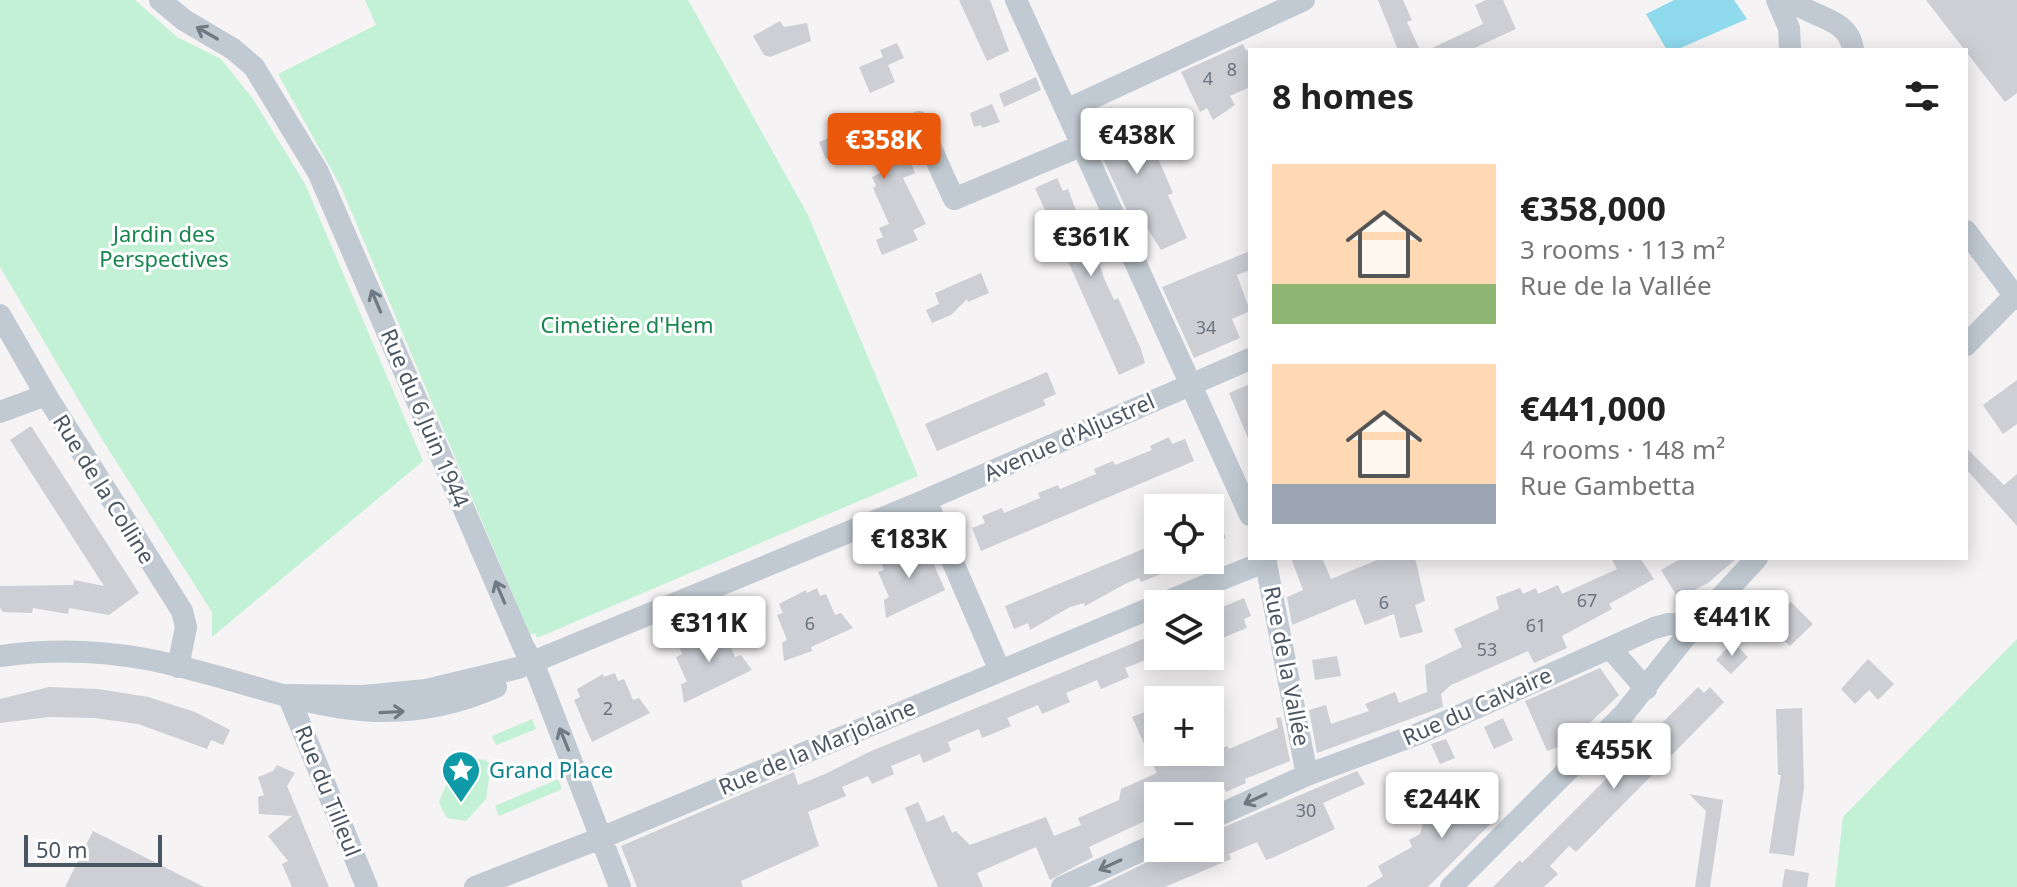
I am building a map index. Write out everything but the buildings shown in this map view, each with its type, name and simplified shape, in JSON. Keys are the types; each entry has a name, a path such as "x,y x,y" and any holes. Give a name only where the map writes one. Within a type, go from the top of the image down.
{"street":[{"name":"Rue du 6 Juin 1944","path":"160,0 184,20 233,49 254,67 318,172 524,648 533,662 620,887"},
{"path":"1016,0 1248,511"},
{"path":"1066,110 1304,0"},
{"path":"1777,0 1786,17 1790,48"},
{"path":"1790,0 1821,19 1844,28 1852,48"},
{"path":"1790,48 1802,26 1821,19"},
{"path":"919,122 954,199 1083,145"},
{"path":"1968,234 2016,296 1968,343"},
{"name":"Rue de la Colline","path":"0,315 46,395 182,611 186,627 178,667"},
{"name":"Avenue d'Aljustrel","path":"0,656 84,652 178,667 347,711 417,710 479,694 505,682 533,662 926,500 1248,360"},
{"path":"0,412 46,395"},
{"path":"926,500 1000,671"},
{"name":"Rue de la Marjolaine","path":"1192,590 1263,560"},
{"name":"Rue de la Vallée","path":"1265,560 1307,775"},
{"path":"1451,887 1646,689 1695,625 1755,560"},
{"name":"Rue de la Marjolaine","path":"475,887 601,838 1144,610"},
{"name":"Rue du Calvaire","path":"1224,813 1307,775 1418,734 1669,624 1695,625"},
{"path":"1610,648 1646,689"},
{"name":"Rue du Tilleul","path":"288,695 367,887"},
{"path":"1062,887 1144,849"}],"green space":[{"name":"Jardin des Perspectives","path":"0,0 135,0 177,37 221,59 253,99 305,184 423,461 212,637 212,612 100,436 0,267"},
{"name":"Cimetière d'Hem","path":"365,0 688,0 808,215 918,476 537,638 535,633 530,635 341,187 278,74 376,25"},
{"path":"2017,639 2017,887 1835,887 1843,817"},
{"path":"532,719 536,729 496,745 492,736"},
{"path":"477,759 491,765 486,799 466,821 447,818 439,803 445,789 458,771"},
{"path":"558,779 562,789 499,816 495,806"}],"water":[{"path":"1674,0 1734,0 1747,19 1681,48 1666,48 1646,14"}],"place":[{"name":"Grand Place","path":"461,804"}]}
